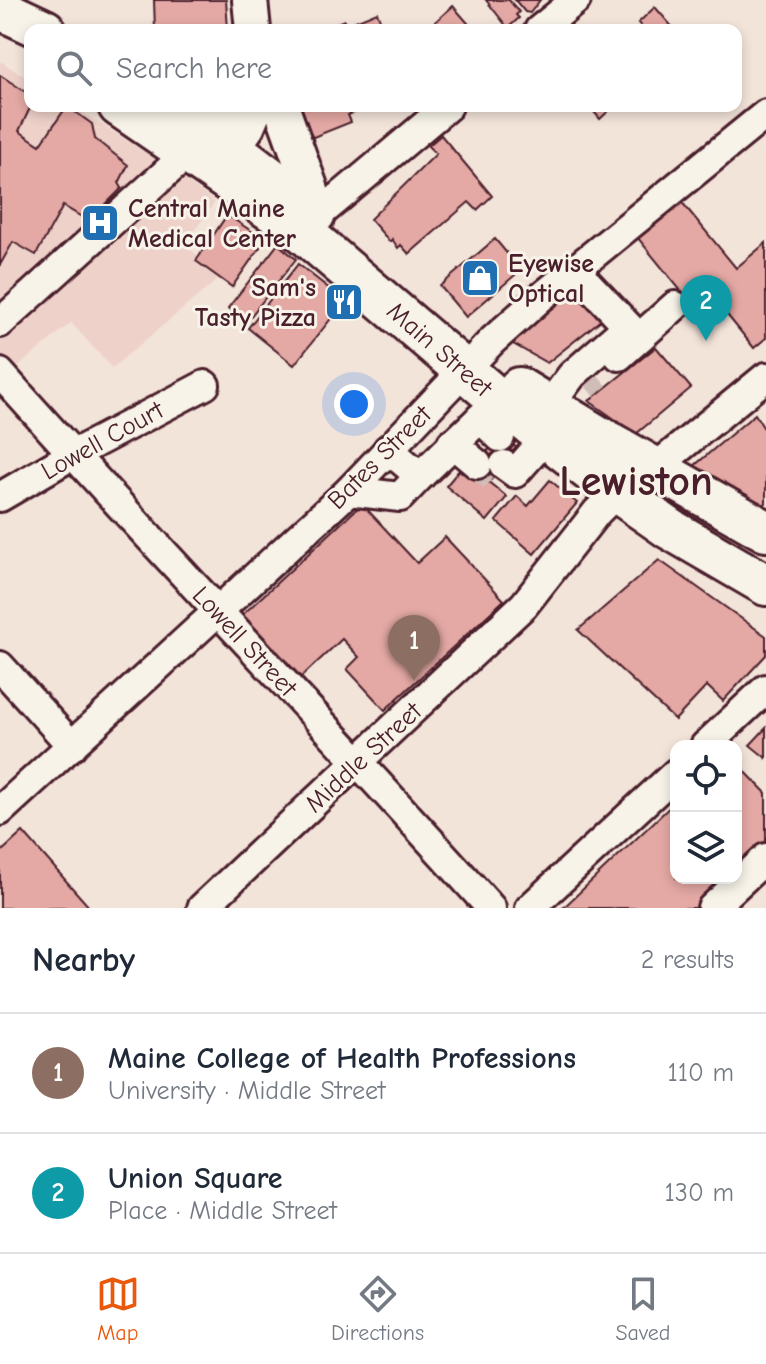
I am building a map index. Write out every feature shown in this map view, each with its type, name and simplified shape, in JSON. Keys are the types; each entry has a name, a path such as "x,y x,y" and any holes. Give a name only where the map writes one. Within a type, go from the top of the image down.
{"highway":[{"path":"0,9 32,24"},
{"path":"0,35 24,48"},
{"name":"Main Street","path":"137,112 208,135 317,216 471,362 524,425 719,560 766,585"},
{"name":"Main Street","path":"208,135 304,233 471,362"},
{"name":"Main Street","path":"524,425 655,468 766,530"}],"main road":[{"path":"250,0 252,24"},
{"path":"208,135 247,127 253,112"},
{"path":"283,112 317,216"}],"street":[{"path":"546,24 576,0"},
{"path":"317,216 441,112"},
{"name":"Bates Street","path":"0,811 349,491 471,362 575,270 766,114"},
{"path":"0,323 208,135"},
{"path":"524,425 628,326 575,270"},
{"path":"349,491 400,497 420,476 524,425 675,306"},
{"name":"Lowell Street","path":"0,373 491,908"},
{"name":"Middle Street","path":"202,908 524,605 597,512 617,492 655,468 766,377"},
{"name":"Lowell Court","path":"0,497 205,385"},
{"path":"388,449 420,476"},
{"path":"719,560 766,530"},
{"path":"0,666 72,746"},
{"path":"711,740 766,689"},
{"path":"530,908 670,779"},
{"path":"712,908 766,858"}],"shaded area":[{"name":"Central Maine Medical Center","path":"0,61 24,76 24,112 82,112 147,153 215,202 185,244 221,277 112,368 71,323 0,382"}],"building":[{"path":"154,0 226,0 228,24 155,24"},
{"path":"486,0 509,0 519,12 516,15 519,18 512,24 505,24"},
{"path":"515,0 540,0 530,13 525,12"},
{"path":"453,6 469,24 433,24"},
{"path":"655,7 670,24 639,24"},
{"path":"377,12 382,24 348,24"},
{"path":"0,75 24,91 24,112 28,112 19,131 40,145 63,112 75,112 92,124 95,139 128,165 119,183 122,188 100,210 97,208 87,220 63,206 36,255 13,242 0,265"},
{"path":"300,112 356,112 348,115 351,122 311,138"},
{"path":"594,112 608,112 600,119"},
{"path":"441,135 492,196 477,210 469,202 409,254 401,245 398,248 392,239 390,242 370,219 436,154 428,146"},
{"path":"681,201 736,268 766,243 766,338 754,348 715,300 699,313 637,237"},
{"path":"227,215 265,240 232,287 196,261"},
{"name":"Eyewise Optical","path":"495,239 521,270 466,317 440,286"},
{"path":"278,244 296,259 246,322 228,308"},
{"path":"298,264 345,301 294,365 248,328"},
{"path":"576,286 602,319 547,363 508,341"},
{"path":"656,347 691,388 636,434 589,401"},
{"path":"755,414 766,432 766,503 756,510 694,466"},
{"path":"501,435 518,449 491,480 475,466"},
{"path":"465,463 507,497 487,521 446,486"},
{"path":"550,480 577,503 534,554 496,521 517,496 528,506"},
{"path":"362,504 417,563 445,537 504,600 385,710 347,669 359,657 342,639 297,681 239,618"},
{"path":"659,560 766,636 766,655 723,701 707,686 675,720 578,630"},
{"path":"766,728 766,758 750,745"},
{"path":"742,768 766,793 766,848 742,871"},
{"path":"670,807 670,884 729,884 703,908 563,908"},
{"path":"23,832 90,908 0,908 0,853"}],"tunnel":[{"path":"585,386 598,375"},
{"path":"477,464 493,478"}],"place":[{"name":"Central Maine Medical Center","path":"100,223"},
{"name":"Eyewise Optical","path":"480,278"},
{"name":"Sam's Tasty Pizza","path":"344,302"},
{"name":"Union Square","path":"706,341"},
{"name":"Maine College of Health Professions","path":"414,681"}],"district":[{"name":"Lewiston","path":"636,480"}]}
